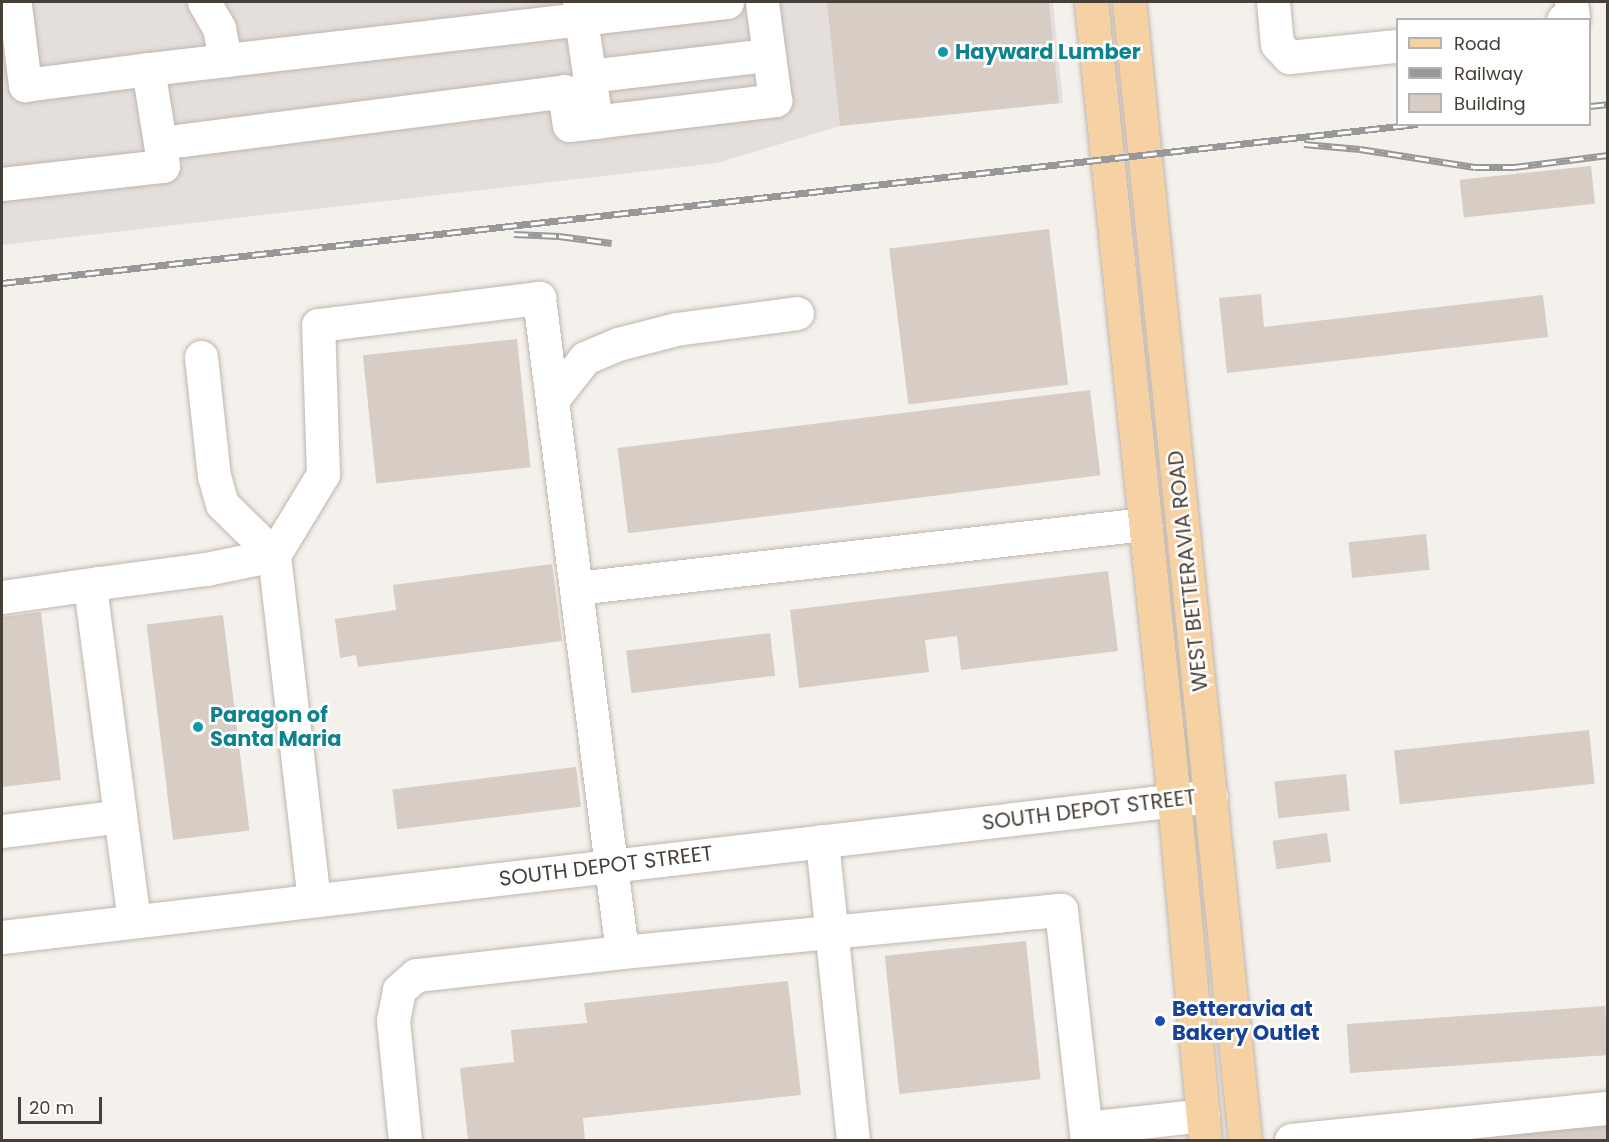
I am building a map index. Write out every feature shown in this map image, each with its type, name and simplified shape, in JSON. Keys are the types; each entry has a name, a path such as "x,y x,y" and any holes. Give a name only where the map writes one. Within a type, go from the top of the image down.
{"main road":[{"name":"WEST BETTERAVIA ROAD","path":"1091,2 1174,800 1204,1128"},
{"name":"WEST BETTERAVIA ROAD","path":"1129,2 1245,1140"}],"street":[{"path":"204,2 219,28 225,60"},
{"path":"2,6 15,4 25,85 225,60 580,10 727,2"},
{"path":"160,144 564,91 568,125 775,99 762,2"},
{"path":"1272,2 1277,45 1288,57 1396,46"},
{"path":"1571,2 1573,18"},
{"path":"580,10 596,122"},
{"path":"589,76 769,55"},
{"path":"2,184 163,166 148,69"},
{"path":"314,900 274,555 323,474 318,325 539,298 622,952"},
{"path":"552,400 585,358 618,344 676,329 797,313"},
{"path":"201,357 214,476 222,504 274,555"},
{"path":"576,588 1145,524"},
{"path":"2,597 206,568 274,555"},
{"path":"99,582 91,596 134,921"},
{"name":"SOUTH DEPOT STREET","path":"2,937 1211,796"},
{"path":"2,831 120,816"},
{"path":"822,841 853,1140"},
{"path":"405,1140 393,1020 399,990 416,975 831,930 1061,910 1086,1134 1204,1128"},
{"path":"1292,1140 1608,1108"}],"shaded area":[{"path":"2,2 1053,2 1063,103 840,126 717,163 2,245"}],"building":[{"name":"Hayward Lumber","path":"827,2 1049,2 1059,103 840,126"},
{"path":"1591,166 1595,204 1464,218 1460,180"},
{"path":"1049,229 1068,385 908,404 889,249"},
{"path":"1261,294 1264,327 1543,295 1548,337 1227,373 1219,298"},
{"path":"517,339 530,467 376,483 363,355"},
{"path":"1090,390 1100,475 628,533 618,448"},
{"path":"1426,534 1430,570 1352,578 1348,542"},
{"path":"552,564 562,641 358,667 356,655 340,658 335,619 396,610 393,585"},
{"path":"1108,571 1118,651 961,670 957,636 925,640 929,672 799,688 790,610"},
{"path":"41,612 61,780 2,787 2,617"},
{"name":"Paragon of Santa Maria","path":"223,615 249,830 173,840 147,624"},
{"path":"770,633 775,676 631,693 626,651"},
{"path":"1589,730 1595,784 1400,804 1394,750"},
{"path":"576,767 581,807 397,829 392,790"},
{"path":"1346,774 1350,811 1278,818 1274,782"},
{"path":"1327,833 1331,862 1277,869 1273,841"},
{"path":"1026,941 1041,1079 899,1094 885,956"},
{"path":"788,981 801,1095 583,1118 585,1140 468,1140 460,1068 514,1062 511,1030 587,1023 584,1003"},
{"path":"1605,1006 1608,1055 1350,1073 1347,1024"},
{"path":"1608,1123 1608,1140 1452,1140 1452,1139"}],"railway":[{"path":"1591,106 1608,104"},
{"path":"2,283 1400,126"},
{"path":"1304,144 1360,149 1475,167 1514,167 1608,155"},
{"path":"514,234 559,236 612,243"}],"place":[{"name":"Hayward Lumber","path":"943,52"},
{"name":"Paragon of Santa Maria","path":"198,727"},
{"name":"Betteravia at Bakery Outlet","path":"1160,1021"}]}
